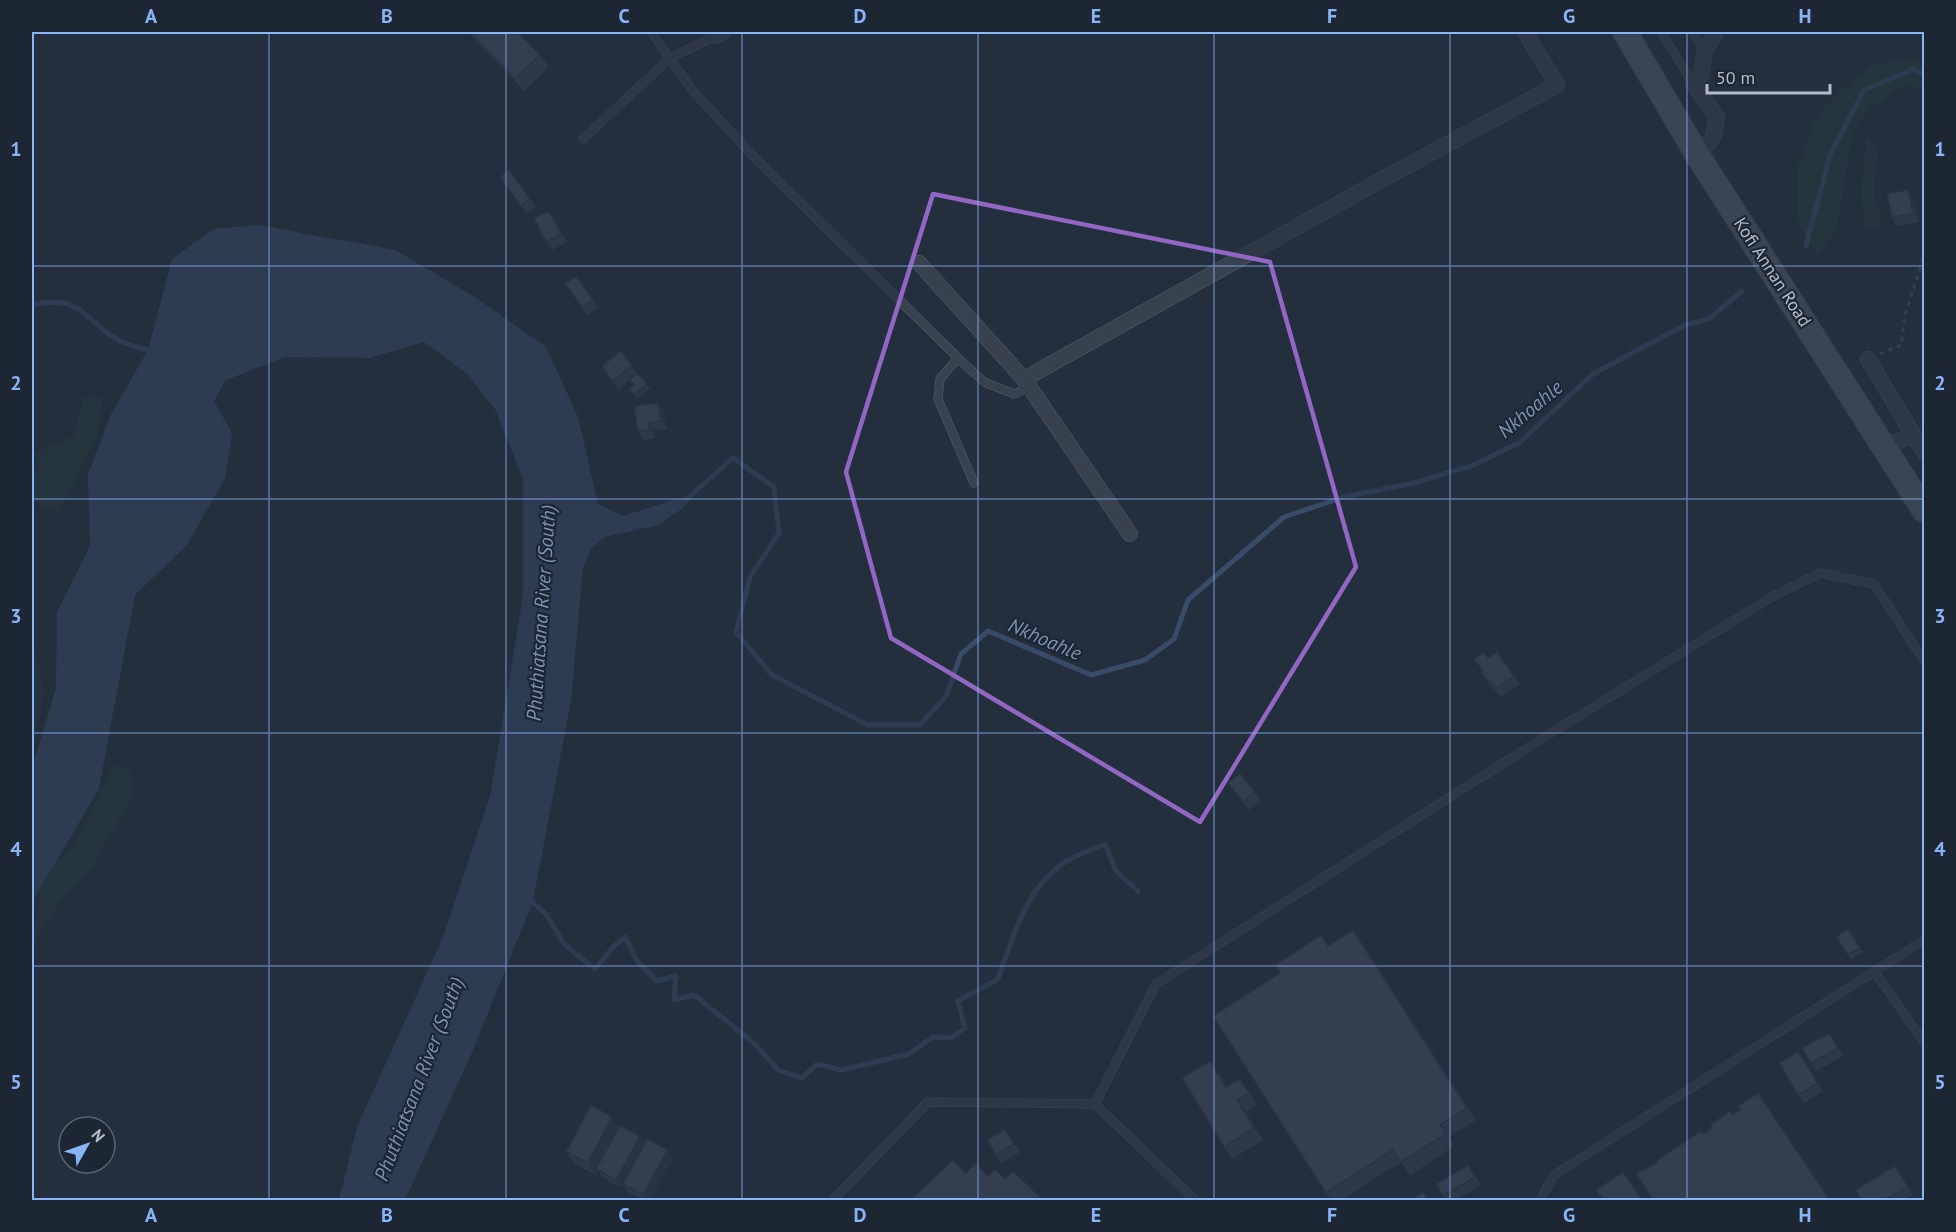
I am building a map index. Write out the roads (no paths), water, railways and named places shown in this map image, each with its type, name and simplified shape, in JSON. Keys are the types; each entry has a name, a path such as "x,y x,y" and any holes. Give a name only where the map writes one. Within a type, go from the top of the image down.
{"main road":[{"name":"Kofi Annan Road","path":"1625,32 1698,156 1924,510"}],"street":[{"path":"1027,383 1392,174 1557,85 1525,32"},
{"path":"1698,156 1713,137 1717,118 1693,83 1701,75 1705,50 1716,32"},
{"path":"919,263 1027,383 1130,534"},
{"path":"1868,359 1924,452"},
{"path":"1885,448 1912,435"}],"lane":[{"path":"651,32 693,91 754,157 958,358 984,382 1014,394 1027,383"},
{"path":"1661,32 1693,83"},
{"path":"1693,32 1705,50"},
{"path":"583,138 670,58 719,34"},
{"path":"958,358 940,379 938,399 974,483"},
{"path":"1095,1104 1156,984 1535,743 1772,597 1820,573 1874,584 1924,661"},
{"path":"1540,1200 1554,1175 1924,940"},
{"path":"1874,970 1924,1042"},
{"path":"833,1200 928,1102 1095,1104 1196,1200"}],"water":[{"name":"Phuthiatsana River (South)","path":"258,225 395,250 475,297 546,347 578,417 598,504 623,516 696,493 683,508 658,525 605,537 592,548 583,567 571,701 533,901 473,1050 405,1200 339,1200 357,1127 443,937 490,796 523,597 523,479 495,409 467,374 424,342 369,358 285,357 226,380 214,401 232,433 225,478 187,545 135,595 99,789 32,902 32,768 56,688 57,612 90,546 88,475 111,414 148,350 172,259 213,229"}],"waterway":[{"name":"Nkhoahle","path":"1806,246 1830,155 1864,90 1914,69 1924,74"},
{"name":"Nkhoahle","path":"690,496 733,458 774,487 779,533 750,577 736,632 772,675 868,725 920,725 946,696 961,654 988,631 1091,675 1145,660 1174,639 1188,600 1284,517 1344,497 1410,484 1471,466 1519,443 1593,374 1683,326 1710,318 1742,291"},
{"path":"32,305 48,303 70,305 117,339 148,350 151,354"},
{"path":"528,898 546,914 564,944 595,969 615,945 625,937 637,961 657,981 676,976 674,1000 694,995 754,1043 778,1070 802,1078 817,1064 841,1070 909,1054 933,1037 951,1038 965,1028 958,1001 998,979 1016,930 1031,898 1041,884 1067,861 1105,844 1116,871 1138,891"}]}
